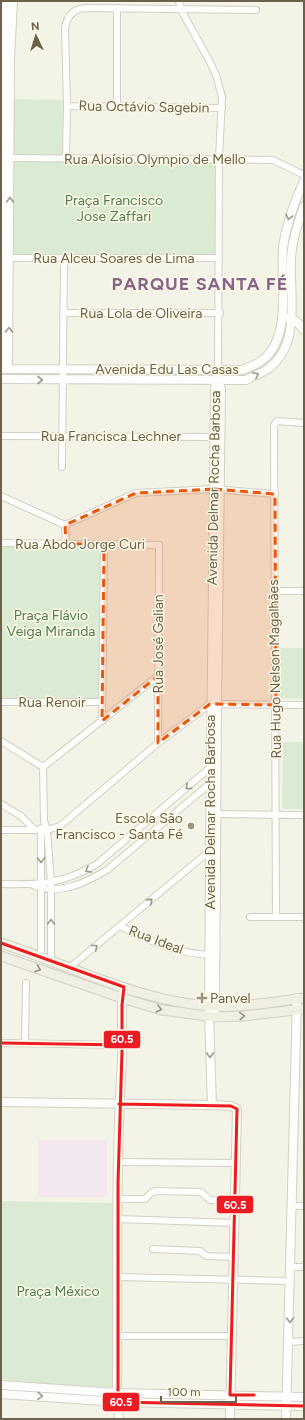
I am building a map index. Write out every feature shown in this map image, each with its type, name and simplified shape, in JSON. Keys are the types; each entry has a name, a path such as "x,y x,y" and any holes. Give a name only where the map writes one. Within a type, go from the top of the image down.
{"main road":[{"path":"1,943 124,988 162,999 212,1006 301,998"},
{"path":"1,956 122,998 162,1010 212,1016 242,1016 301,1009"}],"street":[{"path":"179,1 181,10 216,75 222,97 219,159 218,258 220,313 218,370"},
{"path":"3,369 5,60 7,4"},
{"path":"117,8 117,106"},
{"path":"66,158 67,106 65,28 66,20 78,9 117,8 256,10"},
{"name":"Rua Octávio Sagebin","path":"67,106 222,108"},
{"path":"4,288 10,258 5,158"},
{"name":"Rua Aloísio Olympio de Mello","path":"5,158 272,160 304,175"},
{"name":"Avenida Edu Las Casas","path":"1,379 246,380 268,368 281,353 286,344 292,319 289,239 292,206 304,181"},
{"name":"Avenida Edu Las Casas","path":"3,369 242,370 260,362 274,346 283,317 283,260 289,239 304,206"},
{"name":"Rua Alceu Soares de Lima","path":"10,258 218,258"},
{"path":"62,467 64,258"},
{"name":"Rua Lola de Oliveira","path":"63,312 220,313"},
{"path":"283,317 292,319 304,330"},
{"name":"Avenida Delmar Rocha Barbosa","path":"214,780 211,768 214,704 218,437 215,389 218,381 218,370"},
{"name":"Rua Hugo Nelson Magalhães","path":"276,916 277,814 274,591 275,422 304,423"},
{"name":"Rua Francisca Lechner","path":"1,436 218,437"},
{"path":"65,526 136,493 217,489 275,494"},
{"path":"1,496 65,526"},
{"path":"65,526 66,544"},
{"name":"Rua Abdo Jorge Curi","path":"1,543 158,545"},
{"path":"102,721 104,544"},
{"name":"Rua José Galian","path":"158,545 158,743"},
{"path":"274,591 304,591"},
{"path":"43,767 158,676"},
{"name":"Rua Renoir","path":"1,702 102,702"},
{"path":"1,830 47,830 60,826 158,743 214,704 304,705"},
{"name":"Avenida Delmar Rocha Barbosa","path":"213,955 210,851 214,780 217,761 214,704"},
{"path":"1,741 43,767"},
{"path":"51,886 77,876 98,864 211,768 217,761"},
{"path":"43,767 44,821 47,830 51,886 51,961"},
{"path":"1,884 74,886 83,883 107,870 214,780"},
{"path":"172,801 179,809"},
{"path":"1,804 21,816 38,830"},
{"path":"213,814 304,815"},
{"name":"Avenida Delmar Rocha Barbosa","path":"212,1105 212,1006 217,844 213,814"},
{"path":"41,958 41,886 38,830 44,821"},
{"path":"69,968 217,844"},
{"path":"118,847 124,855"},
{"path":"250,917 304,917"},
{"name":"Rua Ideal","path":"120,926 159,945 184,953 213,955"},
{"path":"25,1043 26,983"},
{"path":"119,1419 117,1393 118,1162 119,1104 124,1045 120,1010 124,988"},
{"path":"286,1419 292,1206 301,998"},
{"path":"1,1043 124,1045"},
{"path":"1,1102 212,1105 235,1107 237,1110 230,1419"},
{"path":"118,1162 236,1163"},
{"path":"118,1199 146,1199 152,1192 156,1191 201,1192 210,1200 225,1201"},
{"path":"292,1206 304,1206"},
{"path":"118,1219 235,1223"},
{"path":"153,1249 200,1251 206,1256 234,1257"},
{"path":"290,1266 304,1267"},
{"path":"118,1277 290,1281"},
{"path":"118,1336 231,1336"},
{"path":"289,1342 304,1341"},
{"path":"1,1385 117,1393 304,1397"},
{"path":"1,1394 118,1402 304,1406"},
{"path":"174,1403 175,1394"}],"highlighted area":[{"path":"214,489 275,494 276,705 210,704 158,743 158,676 102,721 104,544 66,544 65,525 136,493"}],"shaded area":[{"path":"38,1140 107,1140 107,1197 38,1197"}],"green space":[{"path":"13,99 63,100 62,155 12,155"},
{"name":"Praça Francisco Jose Zaffari","path":"13,162 216,162 216,255 13,255"},
{"name":"Praça Flávio Veiga Miranda","path":"1,547 101,547 99,699 1,699"},
{"path":"280,648 304,648 304,699 279,698"},
{"path":"283,742 304,742 304,809 282,809"},
{"name":"Praça México","path":"1,1201 115,1203 114,1388 30,1383 1,1379"}],"transit line":[{"name":"60.5","path":"1,943 124,987 122,1005 118,1183 118,1402 304,1406"},
{"name":"60.5","path":"1,1043 124,1045"},
{"name":"60.5","path":"119,1104 231,1106 237,1109 230,1395 254,1395"}],"place":[{"name":"Escola São Francisco - Santa Fé","path":"191,826"},
{"name":"Panvel","path":"202,998"}],"district":[{"name":"PARQUE SANTA FÉ","path":"200,284"}]}
